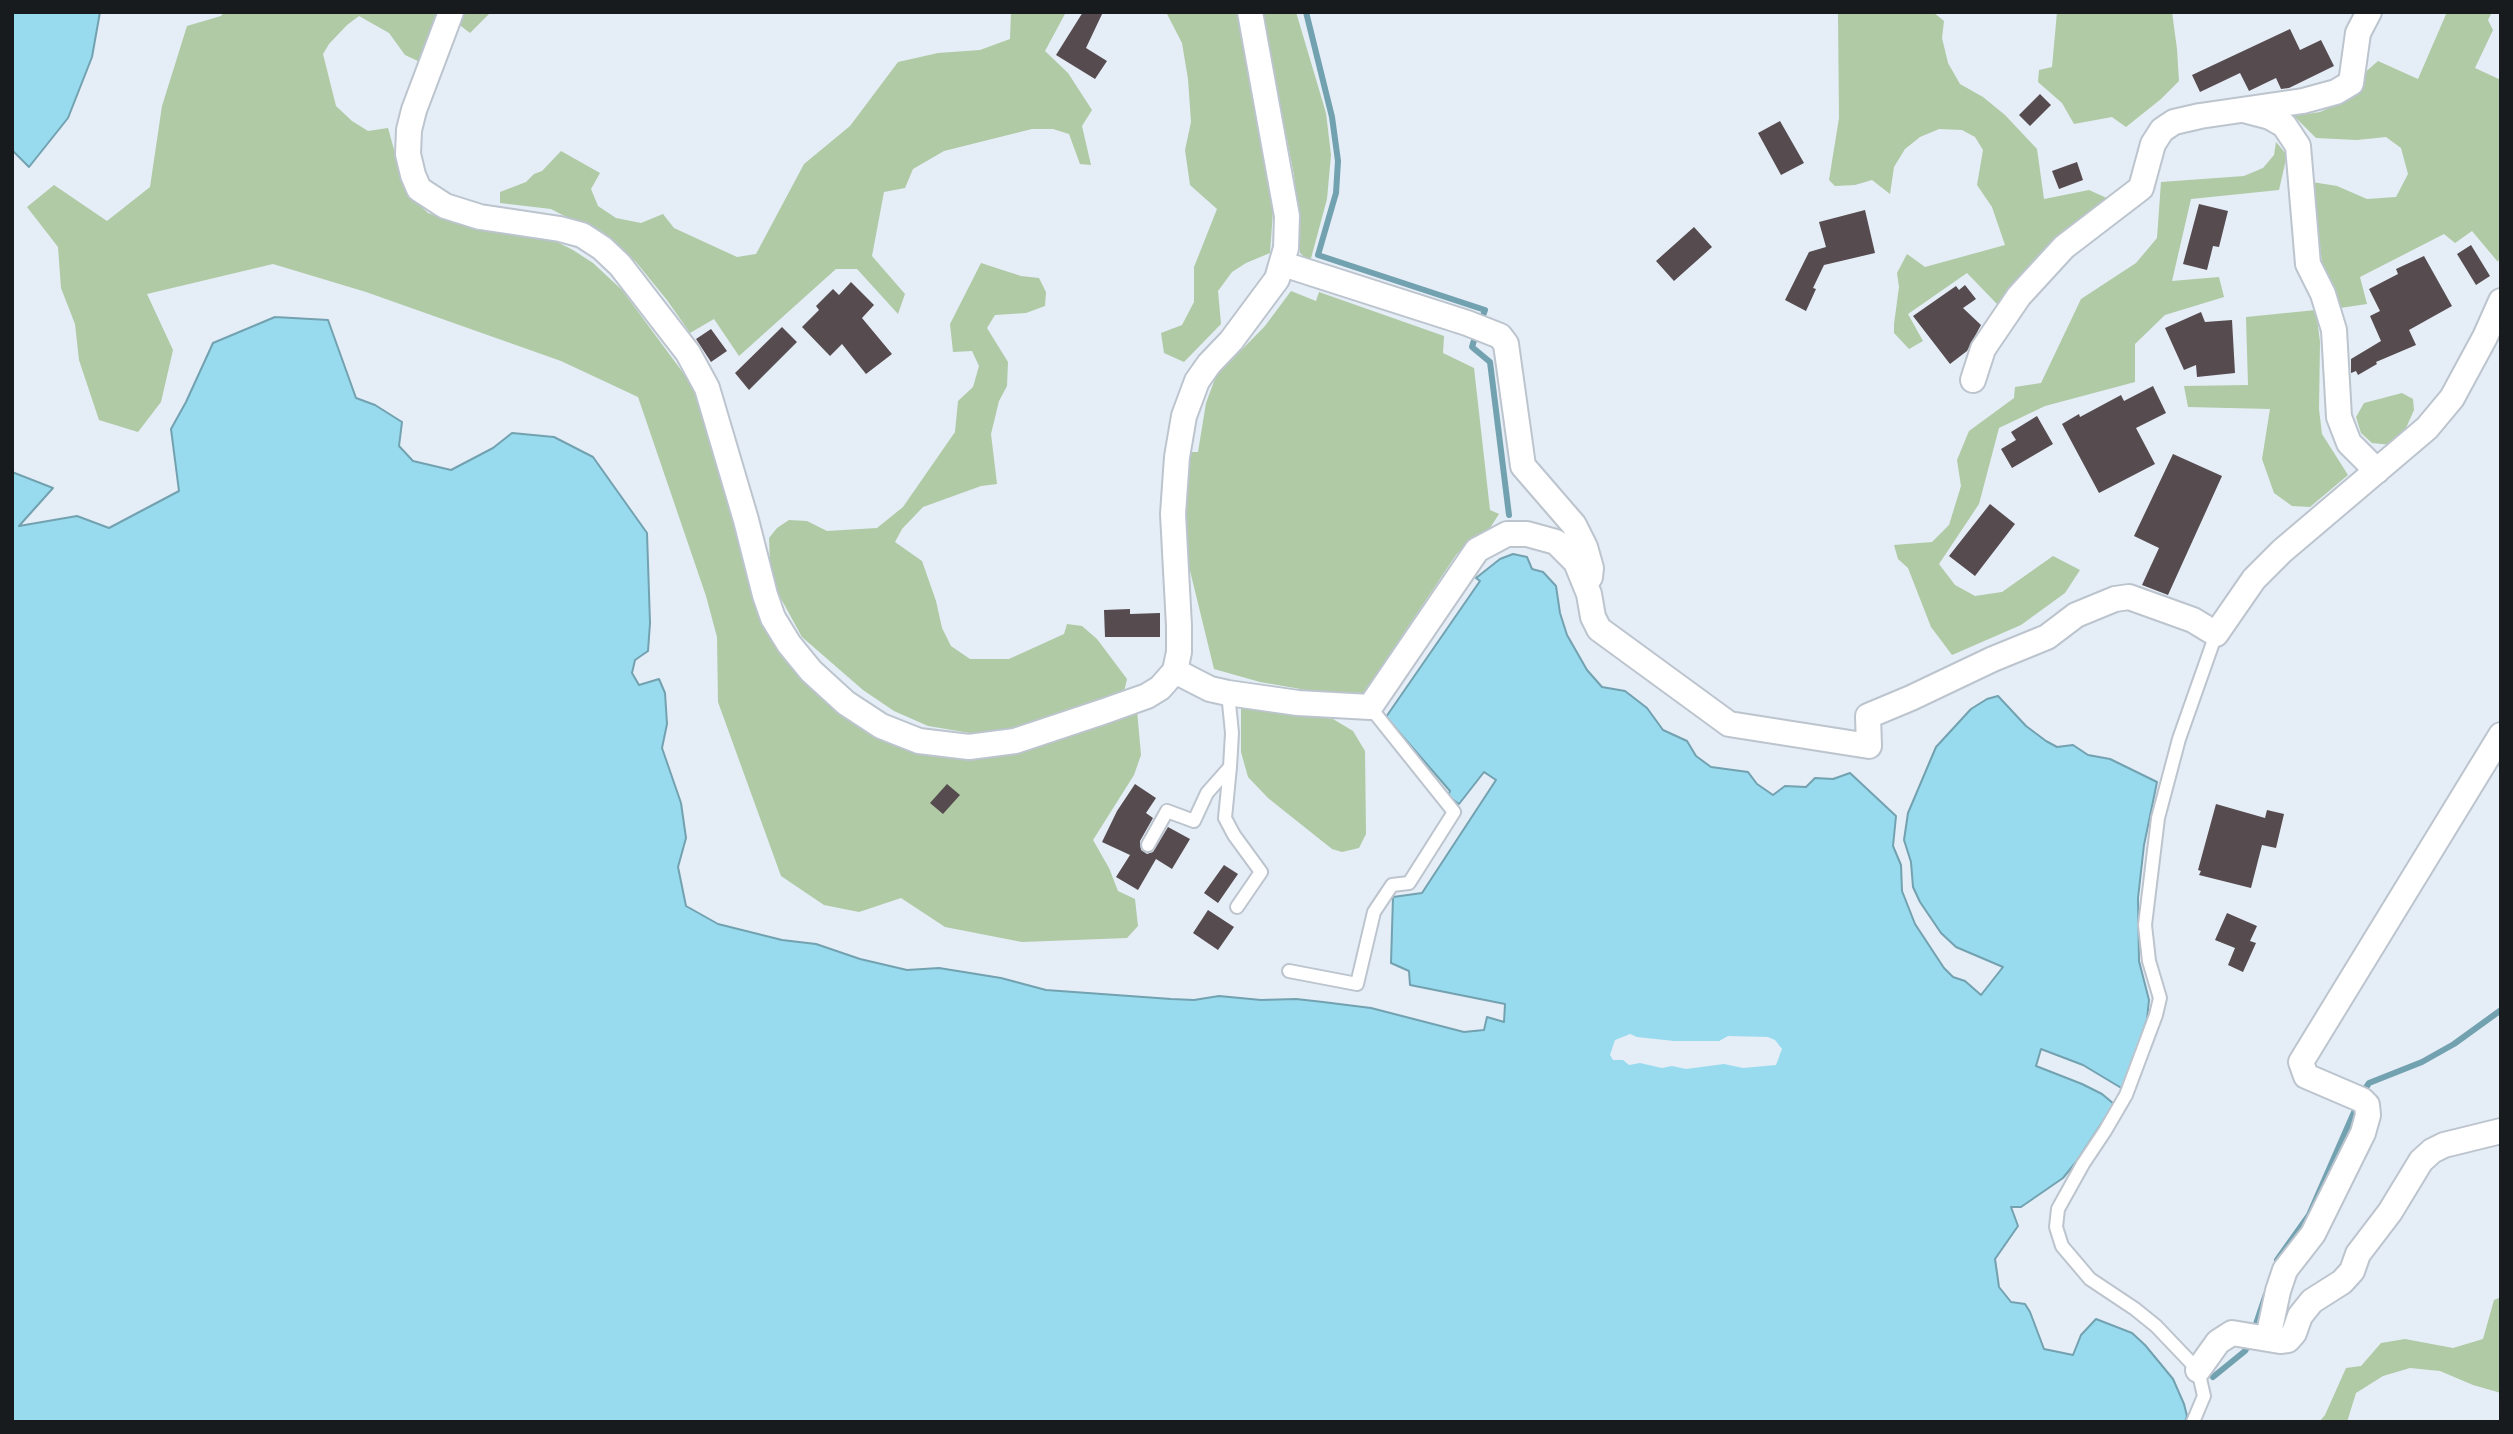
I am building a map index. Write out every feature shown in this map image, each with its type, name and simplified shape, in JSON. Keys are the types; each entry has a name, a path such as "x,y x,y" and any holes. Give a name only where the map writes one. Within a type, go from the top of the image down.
{"street":[{"path":"451,12 409,130 408,154 412,175 419,189 445,206 480,217 582,235 602,248 620,265 688,353 707,388 773,618 789,644 811,671 846,703 881,726 919,741 969,747 1014,741 1147,696 1160,688 1175,671 1179,652 1179,626 1172,514 1184,416 1197,381 1256,309 1277,279 1283,264 1287,216 1250,12"},
{"path":"1973,380 1983,349 2020,296 2064,247 2141,188 2153,144 2162,130 2174,122 2303,101 2336,92 2351,83 2358,33 2369,12"},
{"path":"2241,109 2270,117 2284,125 2298,146 2308,264 2323,293 2334,330 2339,417 2349,443 2376,471"},
{"path":"1283,264 1500,336 1506,344 1523,466 1574,525 1585,547 1591,568 1589,594"},
{"path":"1175,671 1210,690 1298,703 1370,707 1477,550 1507,534 1527,534 1556,542 1576,562 1589,594 1593,617 1600,629 1729,724 1869,746 1868,716 2047,637 2076,615 2115,599 2129,597 2193,620 2216,634 2254,579 2315,521 2427,428 2493,341 2501,301"},
{"path":"2268,1338 2285,1270 2314,1234 2363,1133 2368,1115 2367,1105 2362,1100 2306,1076 2301,1062 2501,735"},
{"path":"2198,1370 2218,1342 2232,1333 2288,1340 2294,1333 2300,1316 2312,1301 2342,1282 2352,1271 2358,1254 2390,1212 2421,1161 2444,1145 2501,1131"}],"lane":[{"path":"2193,1422 2204,1396 2198,1370 2136,1309 2090,1279 2062,1246 2056,1227 2058,1209 2126,1095 2156,1015 2160,998 2149,961 2145,925 2158,818 2179,739 2216,634"},
{"path":"1228,693 1233,733 1225,818 1261,872 1237,907"},
{"path":"1290,971 1357,984 1374,912 1392,885 1409,883 1454,812 1370,707"},
{"path":"1148,845 1167,811 1194,821 1207,793 1230,767"}],"green space":[{"path":"224,12 443,12 420,62 405,55 389,33 359,16 347,25 323,54 336,106 368,131 388,128 403,182 410,196 428,213 467,226 551,239 593,263 622,290 695,389 770,635 786,662 832,703 969,758 1003,755 1137,710 1141,755 1134,775 1093,840 1118,891 1135,899 1138,926 1127,938 1022,942 945,927 901,898 859,912 824,905 781,876 718,702 717,637 706,596 638,397 561,361 366,292 273,264 147,294 173,350 161,402 138,432 99,420 79,360 75,324 61,288 58,247 27,207 54,185 107,221 150,187 162,106 187,26 221,16"},
{"path":"462,12 491,12 470,33 457,23"},
{"path":"1011,12 1066,12 1045,51 1068,73 1092,110 1082,126 1091,165 1080,164 1069,134 1053,129 1032,129 944,151 913,169 905,188 884,192 872,256 905,294 898,314 857,269 836,269 739,356 714,319 690,333 636,262 603,236 551,209 500,203 500,192 526,182 542,171 561,151 600,173 591,189 598,206 616,218 641,223 663,214 674,228 737,257 756,254 804,164 850,126 898,62 938,53 980,50 1010,39"},
{"path":"1166,12 1238,12 1268,166 1273,211 1270,253 1232,272 1218,291 1221,324 1184,362 1164,353 1161,333 1182,325 1194,302 1194,267 1217,209 1190,185 1185,150 1191,122 1188,79 1182,43"},
{"path":"1262,12 1296,12 1326,113 1331,155 1327,199 1310,262 1300,253 1294,175"},
{"path":"1838,12 1933,12 1944,21 1942,38 1948,63 1960,84 1983,97 2005,115 2037,149 2044,199 2089,190 2109,199 2032,263 1997,304 1967,273 1908,314 1923,341 1909,349 1894,333 1899,287 1897,273 1907,254 1925,267 2005,245 1992,207 1977,185 1983,150 1975,137 1962,130 1939,129 1920,137 1905,149 1894,167 1890,194 1872,180 1855,185 1835,186 1829,180 1839,118"},
{"path":"2057,12 2172,12 2179,81 2126,127 2112,117 2074,124 2062,103 2038,82 2039,70 2052,67"},
{"path":"2447,12 2492,12 2488,20 2493,30 2475,68 2501,80 2501,251 2498,262 2472,231 2455,243 2444,234 2360,277 2367,304 2340,308 2322,262 2312,182 2337,186 2367,199 2396,197 2408,174 2401,148 2386,137 2357,140 2316,138 2294,116 2320,112 2354,97 2362,75 2378,61 2418,79"},
{"path":"2276,142 2287,155 2279,190 2191,199 2172,281 2219,277 2224,297 2165,315 2135,344 2135,382 2045,406 1999,428 1979,504 1939,564 1955,585 1975,596 2002,592 2053,556 2080,570 2065,593 2021,625 1952,655 1931,627 1908,568 1898,559 1894,545 1932,542 1949,525 1961,486 1957,460 1969,431 2014,398 2015,387 2041,383 2081,299 2136,263 2157,238 2161,182 2244,176 2263,168 2274,155"},
{"path":"981,263 1021,276 1039,278 1046,292 1045,306 1026,313 995,315 987,328 1008,362 1007,386 999,401 991,434 997,484 981,486 923,507 902,529 895,542 922,561 942,628 951,646 970,659 1009,659 1064,634 1067,624 1082,626 1097,639 1127,679 1124,692 1020,729 976,734 928,726 894,711 863,690 802,637 779,595 770,565 769,538 789,520 807,521 827,531 877,528 903,507 955,432 958,401 973,387 979,366 972,351 953,352 950,324"},
{"path":"1291,291 1316,301 1319,292 1444,336 1443,353 1474,368 1490,510 1499,514 1490,528 1472,538 1456,555 1363,694 1341,696 1260,682 1214,669 1184,546 1186,483 1191,452 1198,452 1206,403 1216,376 1265,326"},
{"path":"2316,310 2320,342 2319,409 2322,434 2348,475 2310,507 2292,506 2274,493 2262,459 2270,409 2188,407 2184,386 2248,385 2246,317"},
{"path":"2402,393 2413,399 2414,410 2406,428 2392,445 2372,443 2361,433 2356,417 2364,403"},
{"path":"1241,705 1333,719 1353,731 1365,751 1366,834 1359,848 1342,852 1332,849 1268,798 1248,777 1241,752"},
{"path":"2501,1297 2501,1393 2440,1371 2410,1368 2383,1376 2356,1393 2347,1422 2319,1422 2325,1415 2346,1368 2361,1366 2381,1343 2405,1339 2453,1348 2483,1339 2494,1300"}],"water":[{"path":"12,12 100,12 92,57 68,118 29,167 12,150"},
{"path":"275,317 328,320 356,398 375,405 402,422 399,446 413,461 451,470 493,448 512,433 554,437 593,457 647,533 650,623 648,651 635,660 632,673 639,685 659,679 665,693 667,724 662,748 681,803 686,838 678,867 686,906 718,924 782,940 816,944 860,959 907,970 939,968 1001,978 1046,990 1194,1000 1219,996 1261,1000 1296,999 1371,1008 1464,1032 1484,1030 1487,1017 1504,1022 1505,1004 1410,985 1409,971 1391,963 1393,897 1422,893 1496,780 1484,772 1459,804 1448,796 1450,791 1386,717 1480,581 1476,578 1500,559 1513,554 1527,557 1532,569 1543,572 1556,586 1567,635 1587,670 1602,687 1625,691 1647,708 1663,730 1687,741 1696,756 1711,767 1748,772 1757,784 1773,795 1785,786 1806,787 1815,778 1833,779 1850,773 1896,816 1893,846 1901,865 1902,891 1915,924 1944,968 1981,995 2003,967 1956,947 1941,933 1913,887 1911,862 1904,840 1908,813 1936,747 1971,709 1998,696 2026,726 2057,747 2073,745 2088,755 2110,759 2157,782 2144,845 2138,898 2139,961 2149,1000 2147,1019 2123,1089 2083,1065 2041,1049 2036,1066 2082,1084 2102,1094 2114,1104 2063,1178 2021,1207 2011,1207 2018,1226 1995,1259 1999,1287 2011,1302 2025,1304 2044,1349 2073,1355 2081,1335 2096,1319 2132,1333 2173,1379 2184,1404 2187,1416 2185,1422 12,1422 12,472 53,488 19,526 77,516 109,528 179,491 171,429 213,343"}],"pier":[{"path":"1630,1034 1674,1041 1719,1041 1728,1036 1768,1037 1775,1040 1782,1049 1776,1065 1743,1068 1724,1064 1686,1069 1672,1066 1662,1068 1640,1063 1629,1065 1623,1060 1613,1060 1610,1055 1615,1040"}],"building":[{"path":"1083,12 1103,12 1086,48 1107,61 1095,79 1056,55"},
{"path":"2290,29 2300,50 2321,40 2334,66 2289,88 2281,89 2276,78 2249,91 2240,73 2200,92 2192,75"},
{"path":"2040,94 2051,105 2030,126 2019,115"},
{"path":"1780,121 1804,163 1781,175 1758,133"},
{"path":"2077,162 2083,180 2059,189 2052,171"},
{"path":"2199,204 2228,211 2219,247 2213,246 2207,270 2183,264"},
{"path":"1865,210 1875,253 1824,265 1806,311 1785,300 1809,252 1826,247 1819,222"},
{"path":"1694,227 1712,247 1674,281 1656,261"},
{"path":"2471,245 2490,276 2476,285 2457,254"},
{"path":"2424,256 2452,306 2409,330 2416,345 2376,362 2377,364 2358,375 2356,371 2351,373 2351,359 2381,341 2370,316 2380,311 2369,289 2398,274 2396,269"},
{"path":"851,282 874,305 862,318 892,354 866,374 842,344 830,356 802,327 819,310 816,306 833,289 839,295"},
{"path":"1965,285 1976,299 1963,308 1981,325 1967,351 1950,364 1913,316 1956,286 1959,290"},
{"path":"2201,312 2205,322 2232,320 2235,373 2197,377 2196,365 2184,370 2165,328"},
{"path":"782,327 797,342 749,390 735,373"},
{"path":"711,329 727,351 711,362 696,339"},
{"path":"2153,386 2166,413 2136,428 2155,464 2099,493 2062,424 2121,395 2124,401"},
{"path":"2037,416 2053,444 2012,468 2001,449 2016,440 2011,432"},
{"path":"2173,454 2222,476 2168,595 2142,585 2159,548 2134,536"},
{"path":"1990,504 2015,524 1975,576 1949,556"},
{"path":"1130,609 1130,614 1160,613 1160,637 1105,637 1104,610"},
{"path":"947,784 960,795 943,814 930,803"},
{"path":"1135,784 1156,798 1146,813 1153,818 1140,841 1141,850 1147,854 1153,852 1168,827 1190,839 1172,869 1156,859 1138,890 1116,877 1130,855 1102,842 1117,811"},
{"path":"2216,804 2265,818 2267,810 2284,814 2276,848 2262,845 2251,888 2199,875 2201,871 2198,870"},
{"path":"1224,865 1238,874 1218,903 1204,893"},
{"path":"1208,910 1234,927 1218,950 1193,933"},
{"path":"2227,913 2257,926 2250,941 2256,943 2243,972 2228,965 2235,948 2215,940"}],"waterway":[{"path":"1306,12 1332,117 1338,161 1336,193 1318,255 1485,310 1480,324"},
{"path":"1476,334 1472,347 1490,362 1509,515"},
{"path":"2363,1092 2369,1083 2422,1062 2454,1044 2501,1010"},
{"path":"2277,1260 2309,1215 2355,1110"},
{"path":"2255,1327 2266,1294"},
{"path":"2213,1377 2245,1351 2250,1343"}]}
